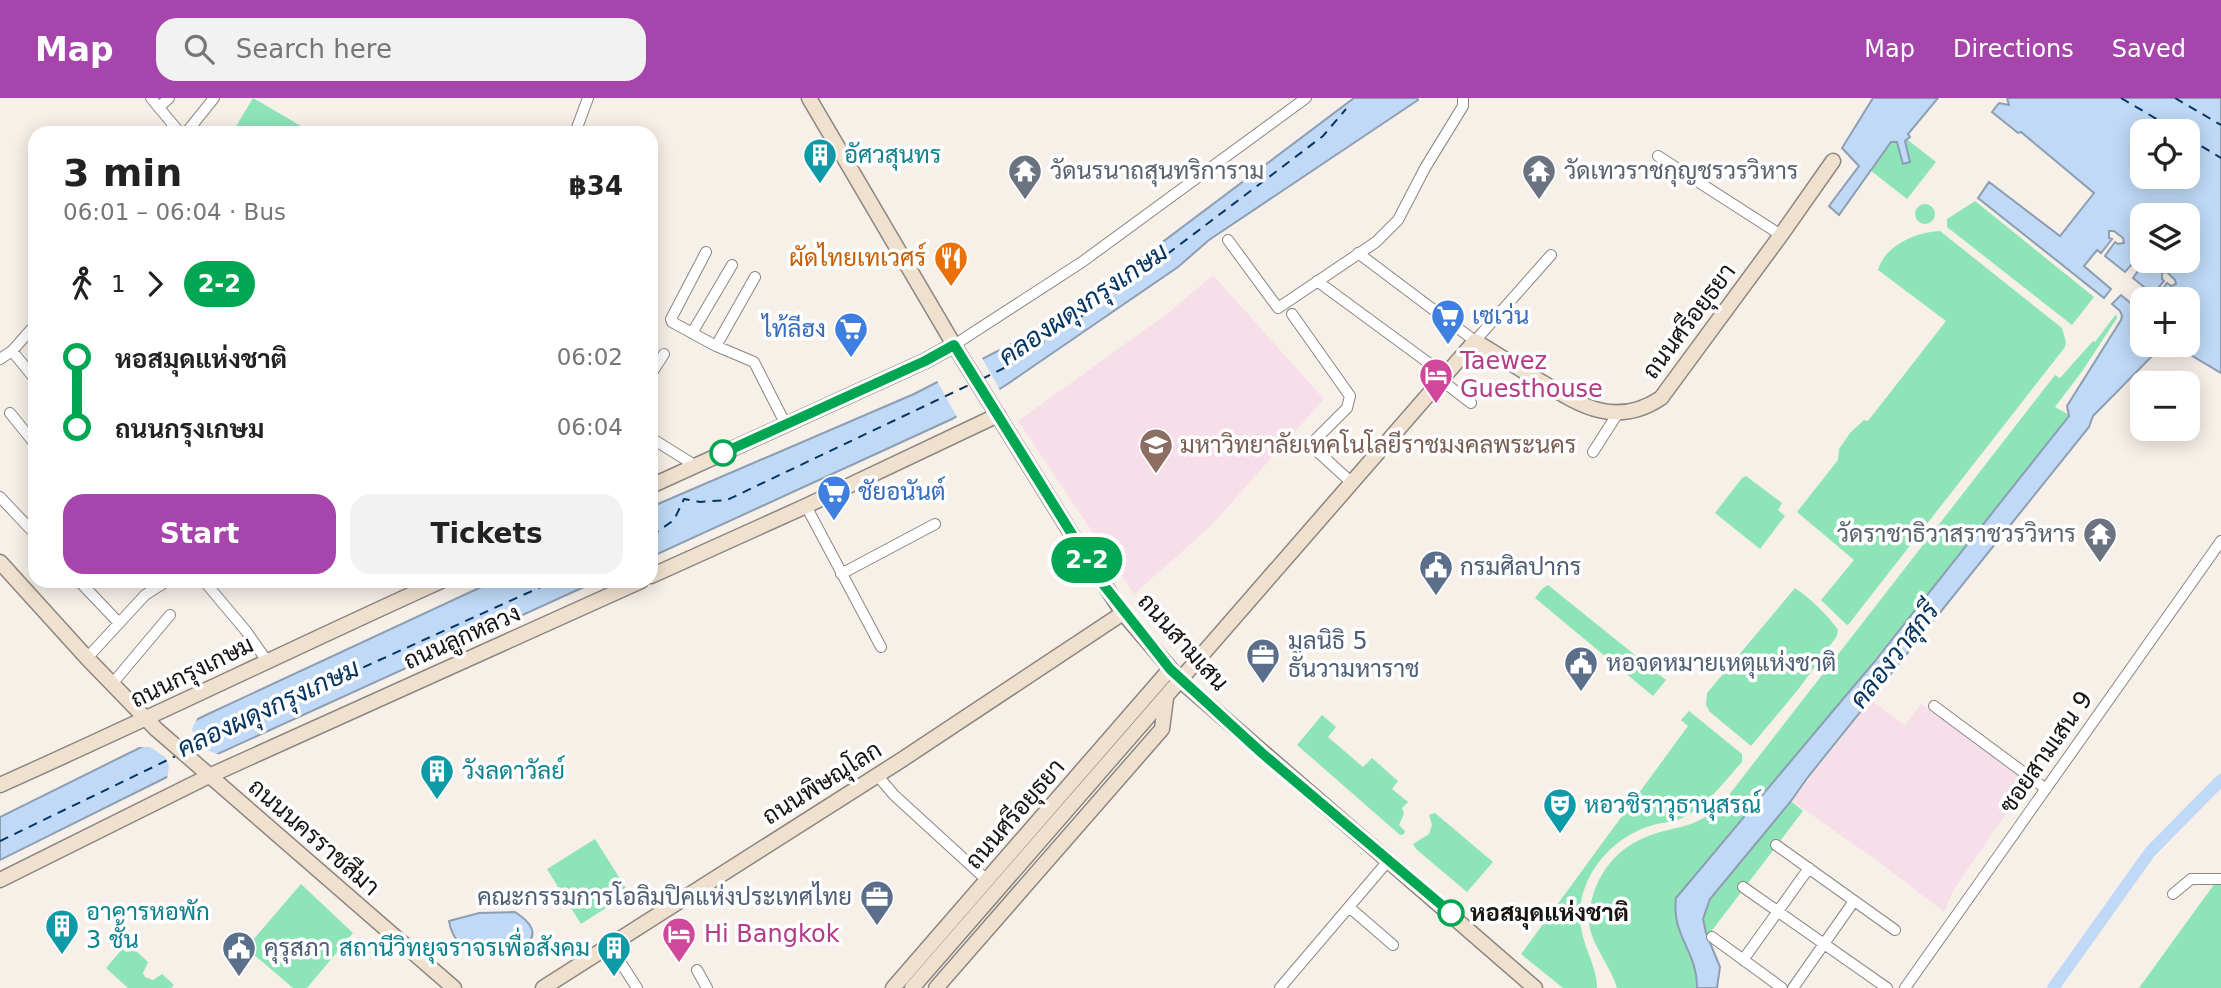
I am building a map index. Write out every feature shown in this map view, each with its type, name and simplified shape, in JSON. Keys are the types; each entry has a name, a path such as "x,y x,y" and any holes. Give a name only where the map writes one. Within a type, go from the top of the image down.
{"main road":[{"name":"ถนนสามเสน","path":"809,98 957,350 1123,612 1181,681 1535,988"},
{"name":"ถนนศรีอยุธยา","path":"1083,781 1166,698 1475,341 1573,401 1595,410 1618,413 1645,409 1661,398 1833,161"},
{"path":"658,483 925,361 957,350"},
{"path":"658,573 806,506 995,409"},
{"name":"ถนนนครราชสีมา","path":"0,562 151,724 454,988"},
{"name":"ถนนกรุงเกษม","path":"0,785 151,724 267,661 426,588"},
{"name":"ถนนลูกหลวง","path":"0,880 209,776 625,588"},
{"name":"ถนนพิษณุโลก","path":"543,988 877,775 1123,612"},
{"name":"ถนนศรีอยุธยา","path":"914,979 988,881 1031,841 1083,781 1170,669"},
{"path":"936,988 1162,729 1166,698"},
{"name":"ถนนศรีอยุธยา","path":"893,988 914,979 978,912 1019,865 1031,841"},
{"path":"1019,865 1033,876"},
{"path":"978,912 992,924"}],"street":[{"path":"151,98 174,126"},
{"path":"159,107 169,98"},
{"path":"192,126 214,98"},
{"path":"578,126 588,98"},
{"path":"957,350 1306,98"},
{"path":"1228,240 1278,308 1376,242 1398,220 1425,168 1463,106 1463,98"},
{"path":"1658,156 1781,235"},
{"path":"706,252 671,318 672,322 716,346 754,362 786,425"},
{"path":"1358,253 1475,341 1550,255"},
{"path":"692,333 732,265"},
{"path":"716,346 755,276"},
{"path":"1317,281 1443,377 1471,403"},
{"path":"1292,314 1349,396 1347,408 1316,439 1314,445 1317,451 1352,483"},
{"path":"0,359 12,351 28,333"},
{"path":"12,351 28,370"},
{"path":"658,363 664,354"},
{"path":"10,413 28,435"},
{"path":"1593,452 1618,413"},
{"path":"658,442 696,466"},
{"path":"0,497 28,527"},
{"path":"806,506 881,647"},
{"path":"841,574 935,524"},
{"name":"ซอยสามเสน 9","path":"1905,988 2221,541"},
{"path":"86,588 118,622"},
{"path":"87,658 118,622 154,588"},
{"path":"210,588 267,661"},
{"path":"112,684 170,615"},
{"path":"1934,706 2046,789"},
{"path":"877,775 894,795 988,881"},
{"path":"1776,845 1895,930"},
{"path":"1285,986 1388,861"},
{"path":"1743,960 1809,868"},
{"path":"2174,894 2191,879 2221,879"},
{"path":"1743,887 1887,988"},
{"path":"1793,988 1854,901"},
{"path":"1349,907 1393,945"},
{"path":"1712,937 1782,988"},
{"path":"610,946 637,988"},
{"path":"697,970 707,988"}],"shaded area":[{"name":"มหาวิทยาลัยเทคโนโลยีราชมงคลพระนคร","path":"1213,275 1324,399 1209,528 1134,594 1018,421 1168,313"},
{"path":"1871,700 1905,725 1921,704 2028,783 1954,889 1944,912 1792,801"}],"green space":[{"path":"253,98 301,126 236,126"},
{"path":"1908,140 1936,162 1907,199 1870,170 1891,142"},
{"path":"1975,201 2094,297 2072,325 1947,227 1947,219"},
{"path":"1925,204 1932,207 1935,214 1932,221 1925,224 1918,221 1915,214 1918,207"},
{"path":"1940,231 2062,328 2065,347 1848,625 1821,600 1854,560 1797,512 1838,460 1839,449 1850,433 1864,420 1868,421 1946,321 1878,270 1887,254 1895,247 1912,237"},
{"path":"2116,314 2117,318 2083,370 2055,407 2069,415 1976,535 1768,790 1703,865 1679,931 1697,974 1697,988 1617,988 1595,944 1589,923 1594,893 1610,863 1634,843 1653,834 1696,822 1725,800 2055,375 2060,378 2093,341 2095,342"},
{"path":"1746,476 1782,503 1778,510 1785,516 1760,549 1715,513"},
{"path":"1548,585 1666,680 1653,696 1535,598"},
{"path":"1795,588 1829,618 1838,630 1837,636 1797,691 1751,746 1710,712 1706,705 1707,693"},
{"path":"1689,711 1742,754 1742,762 1693,812 1677,820 1639,830 1626,837 1604,856 1587,881 1580,910 1582,932 1597,988 1563,988 1521,954 1688,726 1681,720"},
{"path":"1322,715 1336,727 1328,737 1363,767 1372,758 1398,781 1392,789 1408,802 1402,808 1404,814 1399,825 1405,831 1404,834 1400,835 1297,745"},
{"path":"1791,801 1803,811 1707,937 1703,919 1710,899"},
{"path":"1435,813 1493,862 1467,892 1413,844 1429,834 1432,825 1429,815"},
{"path":"595,839 629,893 581,924 547,869"},
{"path":"2215,883 2221,883 2221,988 2139,988"},
{"path":"301,884 353,933 307,988 293,988 246,948"},
{"path":"124,947 136,951 148,962 143,973 145,977 153,980 162,974 174,985 171,988 128,988 106,968"}],"water":[{"name":"คลองผดุงกรุงเกษม","path":"1354,98 1417,98 1418,100 1209,240 1178,267 952,419 658,554 658,504 914,394 1027,336 1100,289"},
{"path":"1873,98 1938,98 1908,134 1910,137 1905,141 1910,162 1903,164 1897,142 1891,142 1839,215 1829,206 1859,166 1842,148"},
{"path":"2007,98 2221,98 2221,373 2194,357 2200,357 2200,287 2164,287 2167,283 2171,286 2176,284 2168,273 2200,273 2200,203 2130,203 2130,266 2125,272 2105,256 2115,242 2124,243 2123,238 2114,231 2109,231 2109,238 2112,239 2101,253 2097,250 2084,266 2111,289 2104,298 1978,198 1989,182 2060,236 2094,193 2021,132 2018,133 1992,112 1999,103 2009,105"},
{"path":"2137,273 2162,273 2164,281 2159,287 2144,287 2133,278"},
{"name":"คลองวาสุกรี","path":"2121,295 2130,303 2130,357 2151,357 2137,371 2130,371 2130,378 2093,416 2089,427 1710,899 1703,919 1720,967 1717,988 1697,988 1693,964 1677,923 1676,898 1874,662 2069,416 2067,406 2121,320 2120,311 2112,304"},
{"name":"คลองผดุงกรุงเกษม","path":"479,588 582,588 165,778 0,860 0,817 206,715"},
{"path":"515,912 529,924 532,934 528,943 503,953 473,951 461,945 450,927 449,921 479,913"}],"pier":[{"path":"981,356 1001,392 958,419 936,379"},
{"path":"198,717 192,729 197,742 204,749 220,755 167,779 169,766 165,757 150,747 137,747"}],"waterway":[{"path":"2053,988 2150,852 2221,780"}],"ferry route":[{"path":"2121,98 2157,119"},
{"path":"2175,98 2221,125"},
{"path":"982,379 1006,367 1116,293 1323,136 1346,109"},
{"path":"2200,145 2221,158"},
{"path":"658,531 674,520 684,499 700,502 727,500 971,384"},
{"path":"190,750 300,696 539,588"},
{"path":"0,841 178,755"}],"bus line":[{"name":"2-2","path":"723,453 925,361 954,345 1103,584 1170,669 1263,754 1451,913"}],"place":[{"name":"อัศวสุนทร","path":"820,185"},
{"name":"วัดนรนาถสุนทริการาม","path":"1025,201"},
{"name":"วัดเทวราชกุญชรวรวิหาร","path":"1539,201"},
{"name":"ผัดไทยเทเวศร์","path":"951,288"},
{"name":"เซเว่น","path":"1448,346"},
{"name":"ไท้ลีฮง","path":"851,359"},
{"name":"Taewez Guesthouse","path":"1436,405"},
{"name":"มหาวิทยาลัยเทคโนโลยีราชมงคลพระนคร","path":"1156,475"},
{"name":"ชัยอนันต์","path":"834,522"},
{"name":"วัดราชาธิวาสราชวรวิหาร","path":"2100,564"},
{"name":"กรมศิลปากร","path":"1436,597"},
{"name":"มูลนิธิ 5 ธันวามหาราช","path":"1263,685"},
{"name":"หอจดหมายเหตุแห่งชาติ","path":"1581,693"},
{"name":"วังลดาวัลย์","path":"437,801"},
{"name":"หอวชิราวุธานุสรณ์","path":"1560,835"},
{"name":"หอสมุดแห่งชาติ","path":"1451,913"},
{"name":"คณะกรรมการโอลิมปิคแห่งประเทศไทย","path":"877,927"},
{"name":"อาคารหอพัก 3 ชั้น","path":"62,956"},
{"name":"Hi Bangkok","path":"679,964"},
{"name":"คุรุสภา","path":"239,978"},
{"name":"สถานีวิทยุจราจรเพื่อสังคม","path":"614,978"}]}
